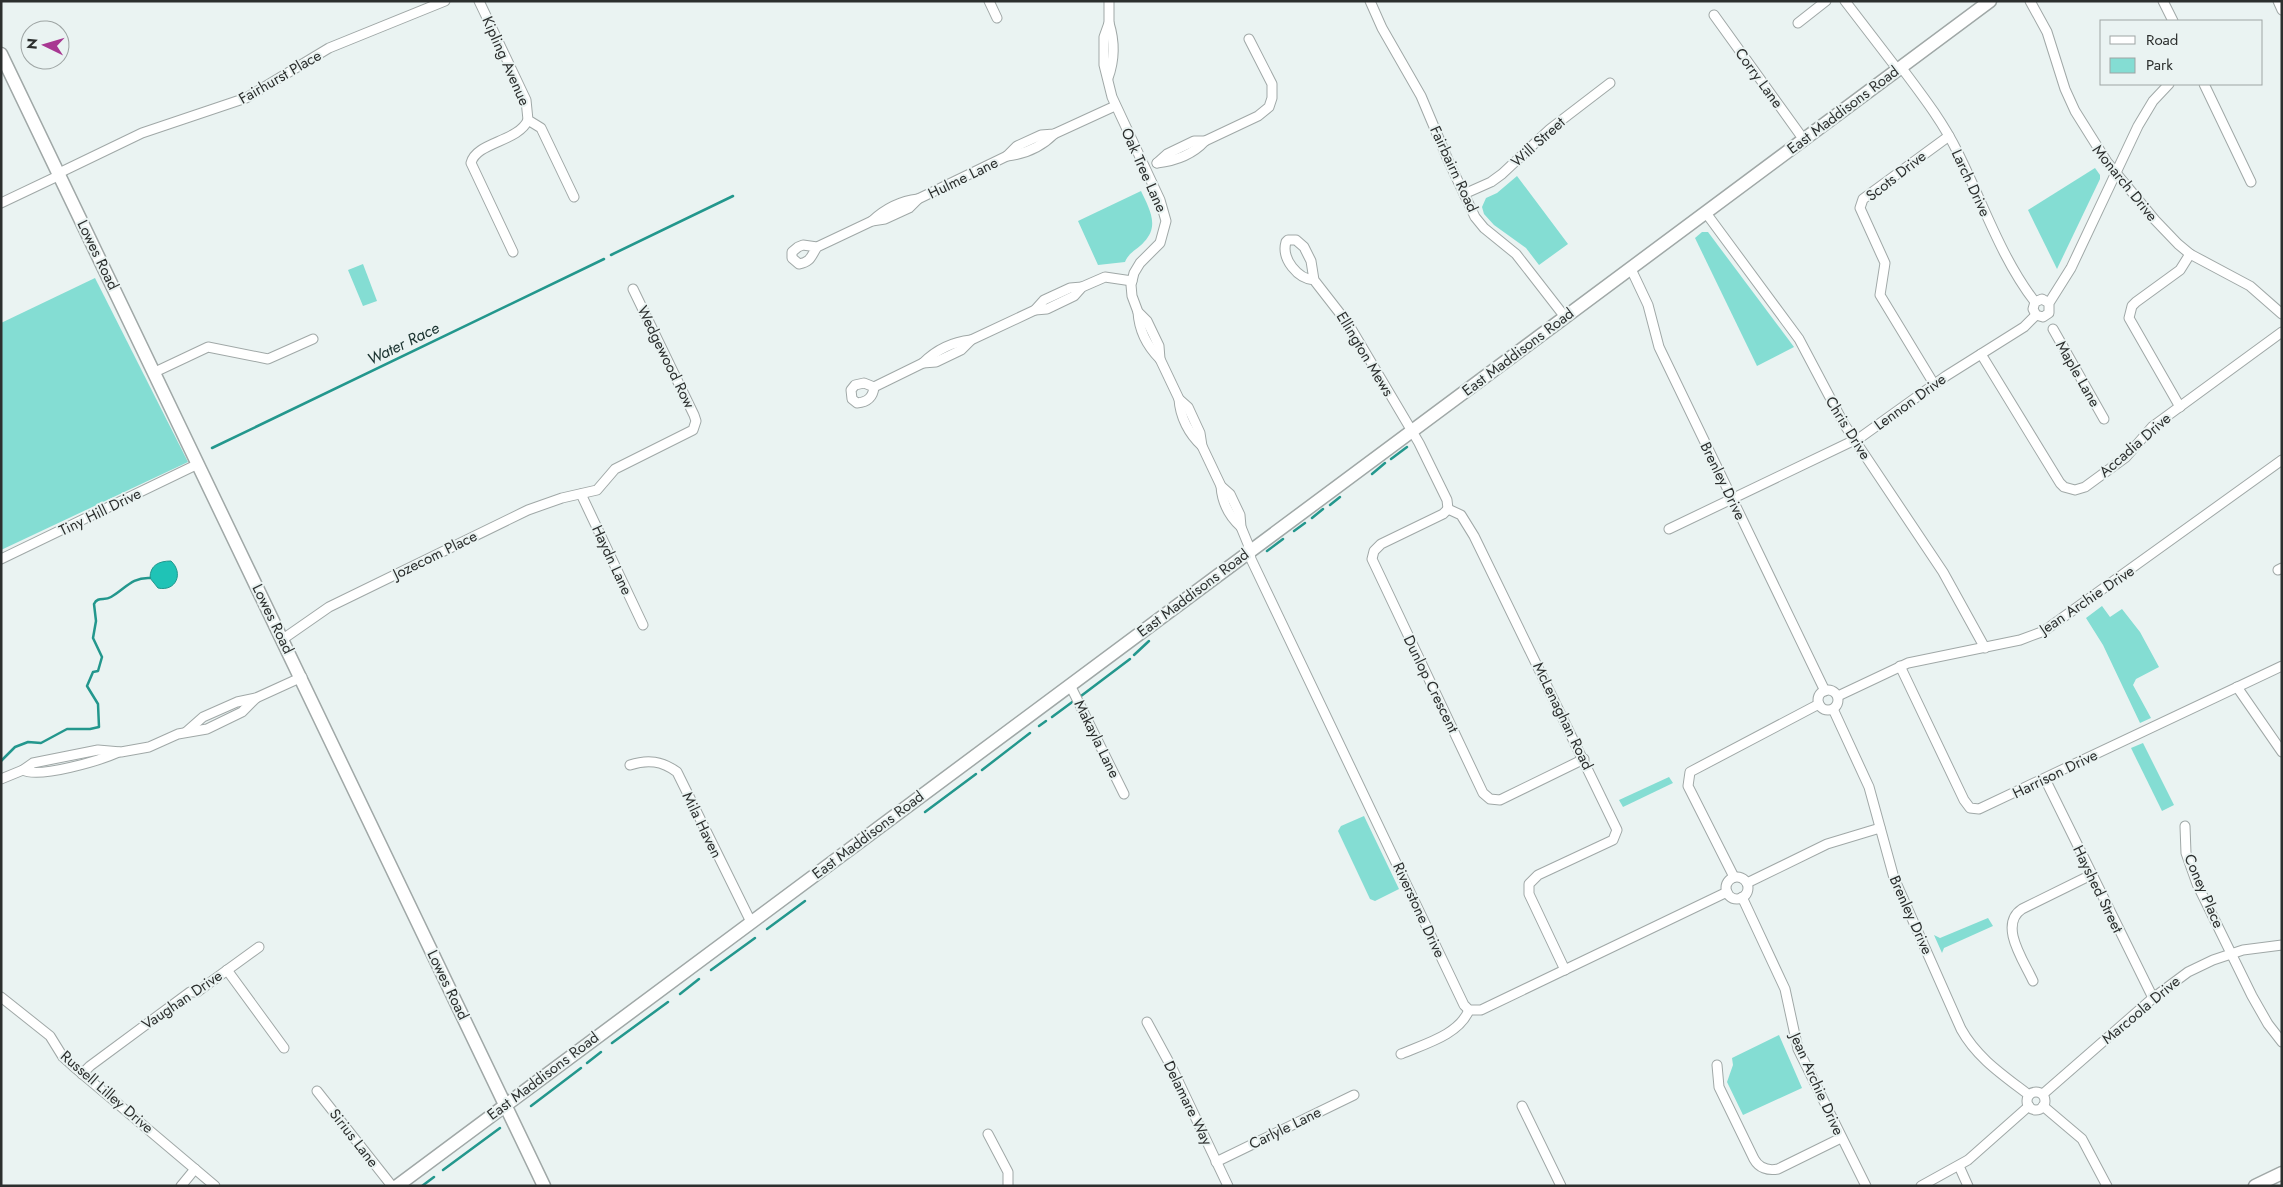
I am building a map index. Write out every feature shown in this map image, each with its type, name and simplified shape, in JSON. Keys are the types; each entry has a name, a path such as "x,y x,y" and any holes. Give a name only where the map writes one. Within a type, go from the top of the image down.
{"street":[{"name":"Fairhurst Place","path":"1,203 142,133 246,98 329,48 445,1"},
{"name":"Kipling Avenue","path":"479,1 526,100 528,120 541,128 574,197"},
{"path":"989,1 997,18"},
{"name":"Oak Tree Lane","path":"1109,1 1109,23 1114,37 1114,55 1108,78 1115,106 1164,210 1166,228 1160,243 1138,266 1132,281"},
{"name":"Fairbairn Road","path":"1370,1 1382,28 1421,96 1464,194 1479,223 1516,254 1565,317"},
{"path":"1798,23 1826,1"},
{"name":"Larch Drive","path":"1845,1 1940,120 1994,233 2021,284 2035,302"},
{"name":"East Maddisons Road","path":"397,1186 1990,1"},
{"name":"Monarch Drive","path":"2030,1 2047,32 2065,89 2075,111 2097,149 2155,220 2190,254 2250,286 2282,314"},
{"path":"2163,1 2172,20"},
{"path":"2278,1 2282,10"},
{"name":"Corry Lane","path":"1714,16 1804,140"},
{"path":"1145,169 1157,163 1167,154 1194,141 1205,140 1262,113 1271,102 1272,84 1248,39"},
{"name":"Lowes Road","path":"1,54 302,677 544,1186"},
{"name":"Will Street","path":"1464,194 1491,182 1502,174 1550,129 1610,83"},
{"name":"Lennon Drive","path":"1669,529 1861,437 1934,384 2024,327 2036,315 2047,316 2051,310 2049,303 2071,268 2143,116 2153,101 2168,85"},
{"path":"2204,85 2251,182"},
{"name":"Hulme Lane","path":"817,247 872,221 885,219 909,208 918,199 1007,156 1021,154 1046,143 1054,134 1115,106"},
{"path":"512,252 471,163 477,153 521,130 528,120"},
{"name":"Scots Drive","path":"1934,384 1880,295 1885,263 1860,208 1863,199 1949,136"},
{"name":"Chris Drive","path":"1706,212 1799,339 1854,440 1943,572 1985,648"},
{"name":"Ellington Mews","path":"1314,280 1303,278 1294,268 1285,250 1288,240 1296,240 1308,254 1314,269 1314,280 1346,320 1412,430"},
{"path":"2180,407 2130,318 2132,306 2180,270 2190,254"},
{"name":"Brenley Drive","path":"1630,269 1648,305 1659,347 1824,691"},
{"path":"874,387 923,363 932,354 957,342 971,340 1035,310 1048,308 1074,296 1082,287 1105,277 1132,281 1132,296 1138,312 1147,321 1159,346 1160,359 1180,399 1188,408 1200,433 1202,446 1221,486 1230,494 1240,514 1241,527 1250,551"},
{"name":"Wedgewood Row","path":"597,490 615,469 690,432 695,425 694,415 633,289"},
{"path":"2036,315 2033,309 2035,302 2042,300 2049,303"},
{"name":"Maple Lane","path":"2053,329 2104,419"},
{"name":"Accadia Drive","path":"1981,354 2064,487 2075,490 2085,487 2126,457 2152,427 2282,332"},
{"path":"155,372 208,347 268,359 313,338"},
{"path":"1412,430 1448,502 1448,509"},
{"name":"Jean Archie Drive","path":"1838,696 1900,666 2033,636 2055,625 2282,460"},
{"name":"Tiny Hill Drive","path":"1,559 198,464"},
{"name":"Jozecom Place","path":"282,639 329,606 528,510 597,490"},
{"name":"Haydn Lane","path":"581,494 643,625"},
{"name":"Dunlop Crescent","path":"1448,509 1443,514 1381,544 1374,551 1372,559 1483,793 1490,799 1500,800 1584,759"},
{"name":"McLenaghan Road","path":"1448,509 1462,516 1477,541 1616,825 1617,834 1608,842 1533,878 1528,887 1565,970"},
{"name":"Riverstone Drive","path":"1250,551 1254,564 1462,999 1469,1010"},
{"name":"Harrison Drive","path":"1900,666 1964,800 1970,808 1983,808 2282,666"},
{"path":"1,780 33,763 94,751 121,752 150,747 185,733 203,717 236,702 256,698 302,677"},
{"name":"Makayla Lane","path":"1070,685 1124,794"},
{"path":"2237,687 2282,752"},
{"path":"1831,690 1838,696 1838,705 1833,709 1827,710 1819,704 1818,698 1824,691 1831,690"},
{"path":"1734,877 1688,786 1690,772 1766,734 1779,724 1819,704"},
{"name":"Brenley Drive","path":"1833,709 1869,787 1894,878 1964,1035 1982,1059 2029,1095"},
{"name":"Mila Haven","path":"630,765 648,761 666,764 677,772 751,922"},
{"name":"Hayshed Street","path":"2045,779 2153,998"},
{"name":"Coney Place","path":"2184,826 2186,853 2193,872 2231,954 2268,1024 2282,1042"},
{"path":"1747,883 1828,844 1880,828"},
{"path":"2033,981 2011,931 2014,916 2022,909 2091,875"},
{"path":"1727,892 1727,883 1734,877 1740,877 1747,883"},
{"path":"1727,892 1735,898 1742,897 1746,892 1747,883"},
{"path":"1401,1054 1446,1034 1462,1022 1469,1010 1481,1010 1727,892"},
{"name":"Jean Archie Drive","path":"1742,897 1785,989 1798,1049 1866,1186"},
{"name":"Marcoola Drive","path":"2043,1094 2153,998 2188,972 2231,954 2255,948 2282,945"},
{"name":"Vaughan Drive","path":"82,1074 190,992 197,992 259,947"},
{"path":"227,970 284,1048"},
{"name":"Russell Lilley Drive","path":"1,997 50,1036 63,1057 82,1074 215,1186"},
{"name":"Delamare Way","path":"1147,1022 1228,1186"},
{"path":"1717,1065 1719,1087 1754,1159 1760,1166 1769,1170 1778,1169 1841,1138"},
{"name":"Sirius Lane","path":"317,1091 392,1186"},
{"path":"2036,1091 2043,1094 2046,1102 2044,1106 2036,1110 2029,1106 2027,1101 2029,1095 2036,1091"},
{"name":"Carlyle Lane","path":"1216,1162 1354,1095"},
{"path":"1522,1106 1560,1186"},
{"path":"1921,1186 1959,1166 2029,1106"},
{"path":"2044,1106 2082,1139 2107,1186"},
{"path":"988,1134 1008,1172 1008,1186"},
{"path":"1959,1166 1968,1186"},
{"path":"181,1186 195,1169"},
{"path":"2255,1186 2282,1173"}],"green space":[{"path":"2095,168 2100,175 2100,179 2057,269 2028,210"},
{"path":"1517,176 1568,244 1539,265 1526,248 1494,225 1484,214 1482,207 1486,198 1497,193"},
{"path":"1141,191 1152,217 1149,236 1125,262 1098,265 1078,221"},
{"path":"1702,232 1708,232 1794,347 1757,366 1695,238"},
{"path":"363,264 377,301 363,306 348,270"},
{"path":"95,278 188,462 1,550 1,323"},
{"path":"2102,606 2110,617 2122,609 2140,632 2159,667 2136,679 2133,685 2151,718 2140,723 2103,645 2086,618"},
{"path":"2143,743 2174,805 2162,811 2131,748"},
{"path":"1669,777 1673,783 1623,807 1619,800"},
{"path":"1364,816 1399,889 1375,901 1370,899 1338,831 1341,826"},
{"path":"1988,918 1993,926 1944,948 1942,953 1934,935 1940,938"},
{"path":"1779,1035 1802,1088 1743,1115 1727,1082 1733,1065 1732,1058"}],"shaded area":[{"path":"171,561 177,571 176,580 169,587 158,588 150,578 153,567 159,563"}],"waterway":[{"name":"Water Race","path":"611,255 733,196"},
{"name":"Water Race","path":"212,448 604,259"},
{"name":"Water Race","path":"1391,459 1407,447"},
{"name":"Water Race","path":"1372,474 1385,463"},
{"name":"Water Race","path":"1330,505 1340,497"},
{"name":"Water Race","path":"1312,518 1323,509"},
{"name":"Water Race","path":"1294,531 1305,523"},
{"name":"Water Race","path":"1267,551 1283,539"},
{"name":"Water Race","path":"1,761 15,747 28,742 41,743 67,729 99,727 98,704 87,686 93,672 98,671 102,657 93,638 96,621 94,604 99,599 111,597 133,581 150,578"},
{"name":"Water Race","path":"1134,655 1149,641"},
{"name":"Water Race","path":"1081,696 1130,659"},
{"name":"Water Race","path":"1052,717 1075,700"},
{"name":"Water Race","path":"1039,726 1046,721"},
{"name":"Water Race","path":"982,770 1030,733"},
{"name":"Water Race","path":"925,812 976,774"},
{"name":"Water Race","path":"767,929 805,901"},
{"name":"Water Race","path":"711,970 755,938"},
{"name":"Water Race","path":"680,994 699,979"},
{"name":"Water Race","path":"612,1043 668,1002"},
{"name":"Water Race","path":"587,1063 601,1052"},
{"name":"Water Race","path":"531,1106 581,1068"},
{"name":"Water Race","path":"443,1170 500,1128"},
{"name":"Water Race","path":"422,1186 434,1177"}]}
